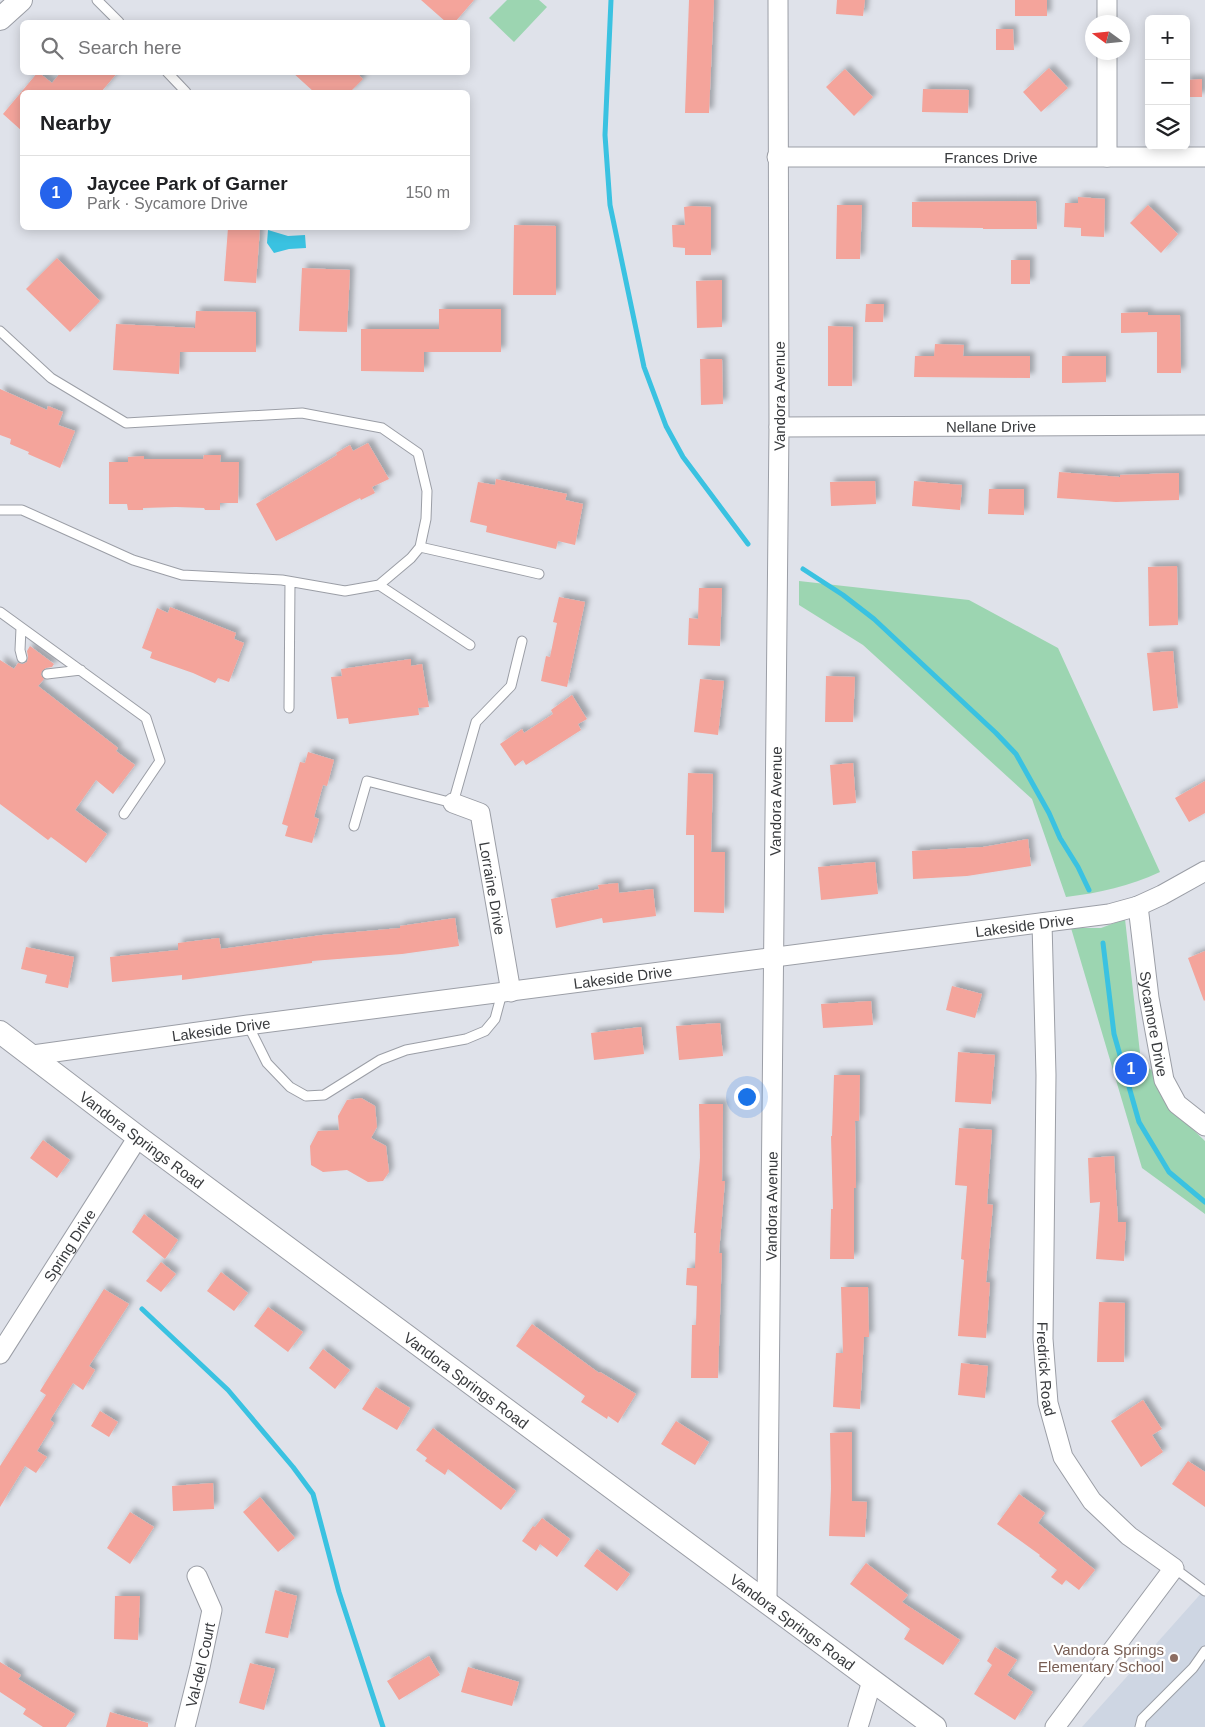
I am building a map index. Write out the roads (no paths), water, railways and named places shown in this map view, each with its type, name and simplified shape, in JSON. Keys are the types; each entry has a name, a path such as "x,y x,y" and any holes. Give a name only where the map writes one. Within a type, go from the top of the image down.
{"street":[{"path":"0,20 21,0"},
{"name":"Vandora Avenue","path":"767,1601 779,427 778,0"},
{"path":"1107,0 1107,15"},
{"path":"1107,60 1107,157"},
{"name":"Frances Drive","path":"777,157 1205,157"},
{"name":"Nellane Drive","path":"779,427 1205,425"},
{"name":"Lorraine Drive","path":"453,803 480,813 506,993"},
{"name":"Lakeside Drive","path":"33,1055 248,1025 1109,914 1138,906 1205,871"},
{"name":"Sycamore Drive","path":"1138,906 1149,998 1164,1080 1178,1104 1205,1126"},
{"name":"Fredrick Road","path":"1042,923 1046,1075 1043,1339 1048,1402 1063,1457 1092,1501 1129,1536 1174,1568"},
{"name":"Vandora Springs Road","path":"0,1032 33,1055 138,1137 935,1727"},
{"name":"Spring Drive","path":"0,1354 138,1137"},
{"path":"1055,1727 1174,1568"},
{"name":"Val-del Court","path":"185,1727 212,1610 197,1576"},
{"path":"858,1727 872,1681"}],"lane":[{"path":"97,0 117,20"},
{"path":"170,75 184,90"},
{"path":"0,331 51,378 126,423 302,413 382,428 418,453 427,491 426,519 420,547 412,558 380,585 345,591 290,582 182,575 133,560 22,510 0,510"},
{"path":"420,547 539,574"},
{"path":"290,582 290,708"},
{"path":"380,585 470,645"},
{"path":"0,612 146,718 160,761 124,814"},
{"path":"22,628 20,650 22,658"},
{"path":"354,826 367,781 453,803 476,722 511,686 522,641"},
{"path":"47,674 81,670"},
{"path":"248,1025 267,1063 290,1087 306,1096 324,1095 380,1060 406,1050 466,1040 485,1031 495,1019 506,993"},
{"path":"1174,1568 1205,1591"},
{"path":"1140,1727 1142,1719 1193,1668 1205,1651"}],"water":[{"path":"268,230 288,236 305,235 306,248 289,249 274,253 267,243"}],"waterway":[{"path":"611,0 605,135 610,205 644,367 666,426 683,457 748,544"},
{"path":"803,569 843,595 874,619 1016,754 1089,890"},
{"path":"1103,943 1114,1034 1139,1122 1169,1172 1205,1202"},
{"path":"142,1309 228,1390 293,1467 313,1494 339,1592 383,1727"}],"place":[{"name":"Jaycee Park of Garner","path":"1131,1069"},
{"name":"Vandora Springs Elementary School","path":"1174,1658"}]}
